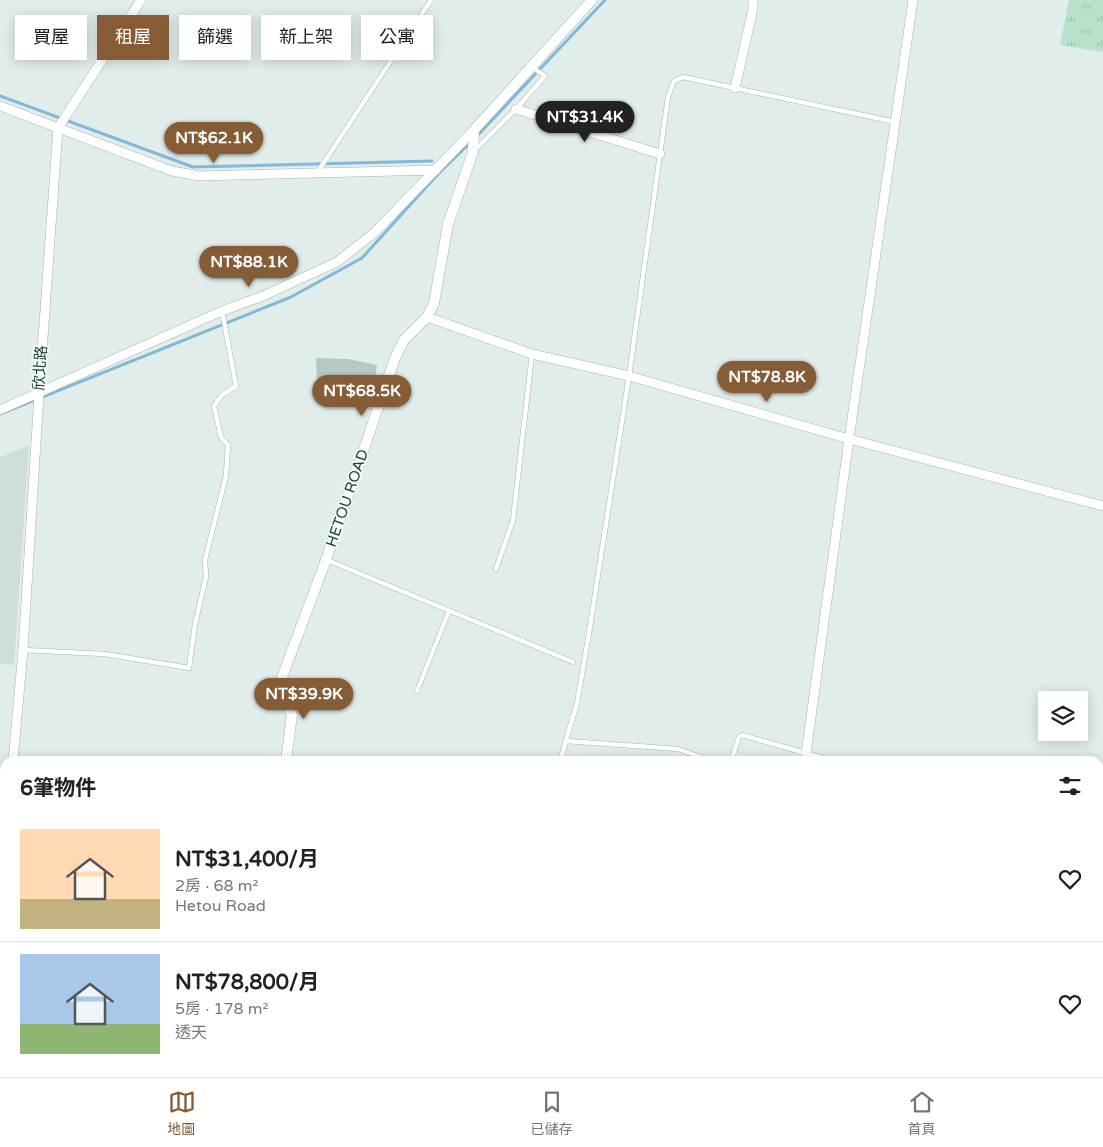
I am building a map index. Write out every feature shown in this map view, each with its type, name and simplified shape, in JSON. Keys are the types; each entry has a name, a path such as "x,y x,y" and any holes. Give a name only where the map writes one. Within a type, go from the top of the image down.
{"street":[{"name":"欣北路","path":"13,756 23,650 38,394 58,128 141,0"},
{"path":"0,410 337,262 374,233 436,170 592,0"},
{"path":"735,88 753,9 753,0"},
{"path":"806,756 849,439 913,0"},
{"path":"0,106 172,171 199,176 436,170"},
{"path":"516,109 660,154"},
{"name":"HETOU ROAD","path":"287,756 292,715 286,703 275,696 326,560 395,358 404,340 427,317 434,303 448,224 473,152 474,130"},
{"path":"427,317 532,354 629,376 849,439 1103,506"}],"lane":[{"path":"316,174 431,0"},
{"name":"HETOU ROAD","path":"473,152 516,109 545,76 532,67"},
{"path":"561,756 577,703 629,376 668,97 674,81 683,77 895,122"},
{"path":"23,650 105,654 188,668 195,624 206,577 205,560 226,476 228,445 222,437 214,406 222,395 236,386 222,311"},
{"path":"496,569 513,520 532,354"},
{"path":"326,560 573,662"},
{"path":"418,691 449,611"},
{"path":"733,756 739,736 742,736 803,756"},
{"path":"566,740 678,749 698,756"}],"shaded area":[{"path":"29,445 14,665 0,664 0,457"}],"green space":[{"path":"1069,0 1103,0 1103,52 1060,45"}],"building":[{"path":"316,358 348,359 377,365 373,392 346,387 317,385"}],"waterway":[{"path":"477,136 605,0"},
{"path":"0,96 193,167 432,161"},
{"path":"0,414 291,297 362,258 439,173 471,142"}]}
